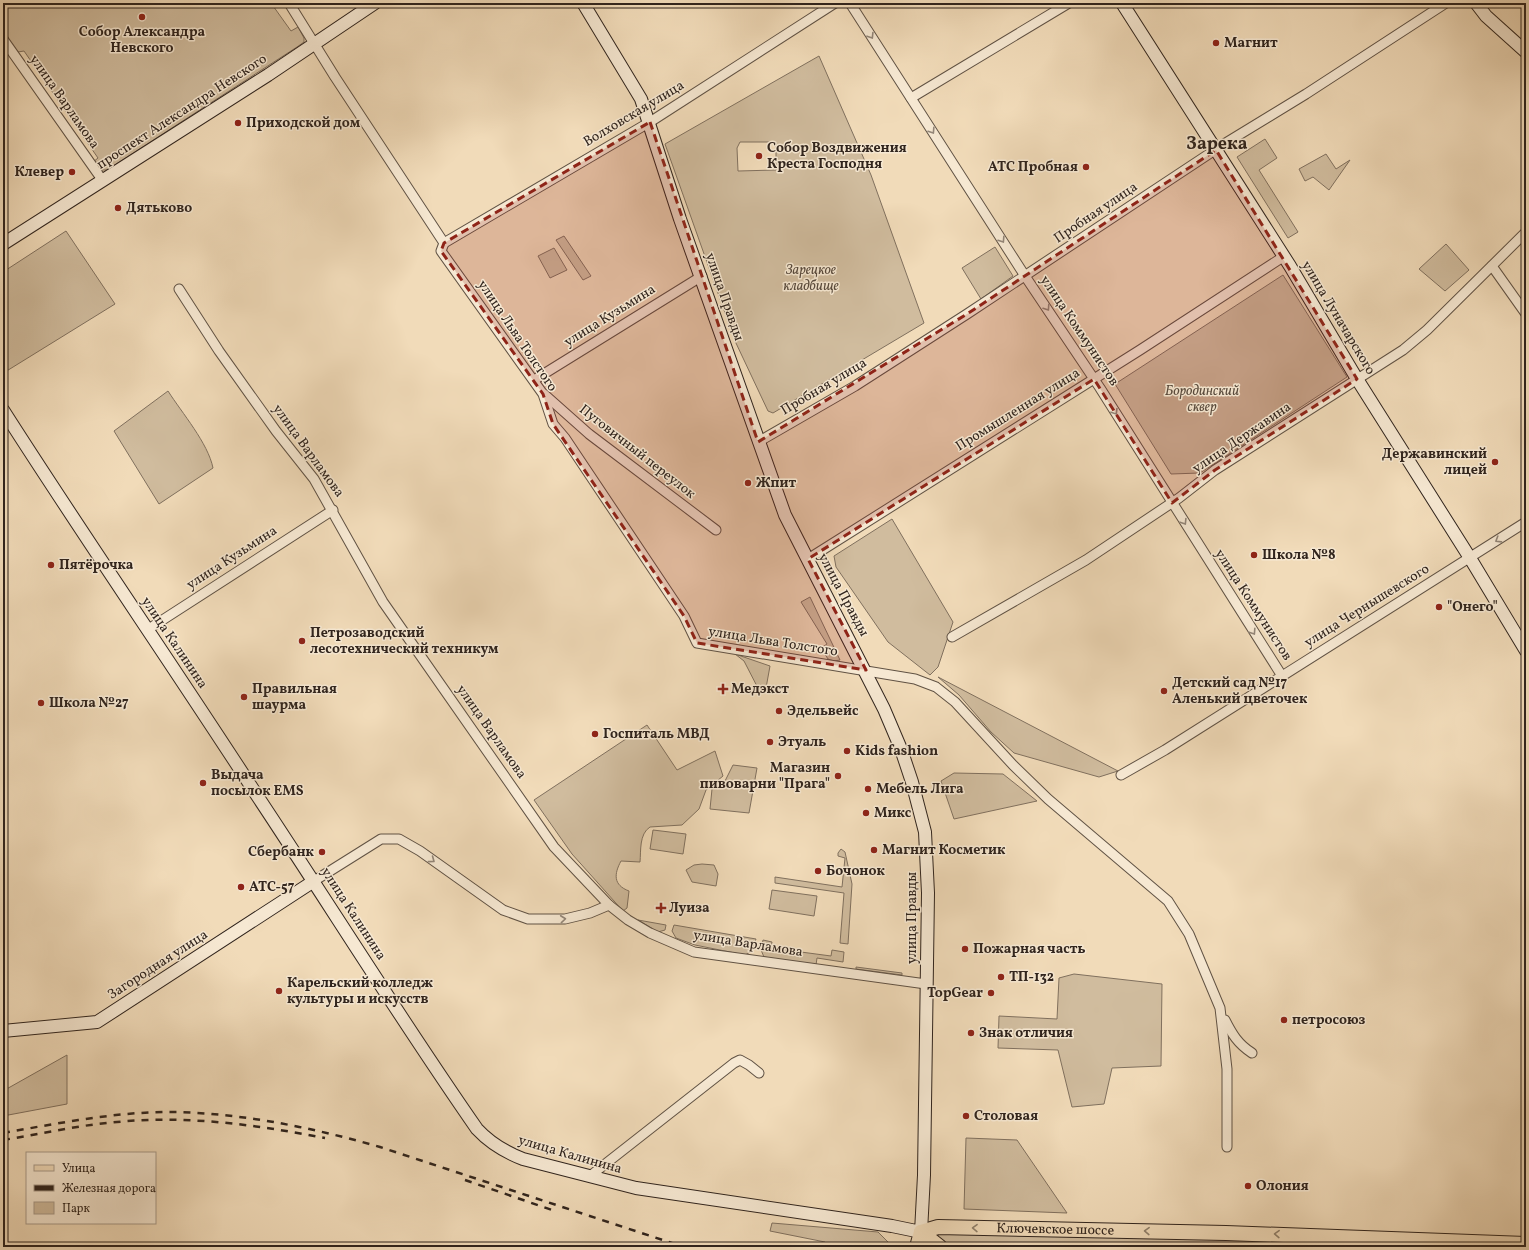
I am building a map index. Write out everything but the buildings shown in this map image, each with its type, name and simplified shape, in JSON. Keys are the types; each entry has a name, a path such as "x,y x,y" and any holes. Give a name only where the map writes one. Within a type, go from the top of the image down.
{"main road":[{"name":"проспект Александра Невского","path":"3,244 268,75 375,3"},
{"name":"улица Правды","path":"583,3 641,99 650,122 680,219 702,276 758,442 786,515 866,670 901,748 925,832 928,893 924,1189 921,1232"},
{"name":"улица Луначарского","path":"1122,3 1283,257 1526,651"},
{"path":"1476,3 1486,16 1526,52"},
{"name":"улица Калинина","path":"3,410 314,881 414,1039 477,1129 486,1139 508,1153 523,1159 636,1188 892,1226 921,1232"},
{"name":"Загородная улица","path":"3,1031 97,1022 314,881"},
{"name":"Ключевское шоссе","path":"921,1232 938,1227 1088,1229 1393,1238 1526,1244"},
{"path":"917,1247 921,1232"},
{"path":"921,1232 923,1247"},
{"path":"921,1232 940,1247"}],"street":[{"name":"улица Льва Толстого","path":"289,3 444,243 441,251 534,380 543,394 553,424 565,438 692,628 697,643 823,665 866,670"},
{"name":"Волховская улица","path":"444,243 650,122 835,3"},
{"name":"улица Коммунистов","path":"850,3 1025,276 1094,379 1282,676"},
{"path":"910,98 1069,3"},
{"name":"Пробная улица","path":"758,442 854,386 1025,276 1216,150 1406,31 1446,3"},
{"name":"улица Варламова","path":"3,39 103,181"},
{"name":"улица Державина","path":"952,637 1082,563 1172,503 1215,470 1403,350 1427,330 1526,232"},
{"name":"Промышленная улица","path":"808,559 1094,379 1283,257"},
{"path":"1492,266 1526,314"},
{"name":"улица Кузьмина","path":"534,380 702,276"},
{"name":"улица Варламова","path":"178,289 219,351 276,431 314,479 384,602 554,847 609,905 628,920 650,933 694,952 926,984"},
{"name":"Пуговичный переулок","path":"543,394 589,434 716,530"},
{"name":"улица Кузьмина","path":"147,630 333,510"},
{"name":"улица Чернышевского","path":"1121,775 1165,750 1526,522"},
{"path":"866,670 915,679 936,687 955,702 1013,765 1048,799 1168,901 1189,934 1233,1036 1241,1045 1252,1053"},
{"path":"314,881 382,840 399,840 420,851 503,910 528,919 554,919 579,916 609,905"},
{"path":"1220,1008 1227,1069 1227,1147"},
{"path":"590,1176 734,1063 740,1060 744,1061 759,1073"}],"highlighted area":[{"path":"650,122 758,442 967,314 1216,150 1357,379 1215,470 1172,503 1094,379 808,559 866,670 697,643 684,616 553,424 543,394 441,251 444,243"}],"green space":[{"path":"3,3 271,3 291,31 298,27 304,38 304,42 107,170 99,170 93,162 98,158 24,51 18,52 3,31"},
{"name":"Зарецкое кладбище","path":"819,56 871,175 924,323 773,413 768,411 735,341 665,144","holes":["740,142 776,142 776,170 738,171 737,148"]},
{"path":"1265,139 1277,158 1259,170 1298,232 1288,238 1237,157"},
{"path":"1326,154 1336,169 1350,160 1329,190 1313,177 1305,181 1299,169"},
{"path":"66,231 115,304 5,372 3,369 3,272"},
{"path":"564,236 591,276 583,280 556,240"},
{"path":"1446,244 1469,270 1445,291 1419,269"},
{"path":"995,247 1013,276 981,299 962,268"},
{"path":"554,248 567,270 550,278 538,256"},
{"name":"Бородинский сквер","path":"1283,275 1347,377 1200,473 1171,474 1115,384"},
{"path":"168,391 200,438 210,458 213,468 159,504 114,431"},
{"path":"892,519 953,622 938,667 930,675 888,642 836,567 834,556"},
{"path":"810,597 840,660 834,661 828,659 821,648 827,644 801,602"},
{"path":"735,654 770,666 766,688 761,694 744,661"},
{"path":"938,677 1118,771 1099,777 1014,753 991,732 959,695"},
{"path":"647,725 677,770 715,751 723,776 706,790 699,809 682,825 650,827 646,830 641,843 640,862 621,861 617,870 616,879 620,886 629,891 627,908 623,911 572,854 534,800"},
{"path":"733,765 757,768 749,813 710,809 712,789 725,781"},
{"path":"954,773 1003,774 1037,801 954,819 941,781"},
{"path":"653,830 686,834 683,854 650,849"},
{"path":"841,849 845,852 852,884 848,944 840,943 844,893 775,883 775,877 842,887 845,858 838,856"},
{"path":"694,865 714,865 718,874 716,886 692,882 686,870"},
{"path":"772,890 817,896 814,916 769,909"},
{"path":"638,920 666,925 665,930 658,932"},
{"path":"674,925 756,939 752,951 745,955 695,945 676,938 672,931"},
{"path":"763,940 772,942 771,948 831,956 832,950 844,952 843,962 817,958 816,965 764,957 761,950"},
{"path":"856,967 902,973 902,975 856,969"},
{"path":"1074,974 1162,984 1161,1066 1112,1068 1104,1104 1072,1107 1058,1050 998,1048 999,1016 1057,1019 1059,978"},
{"path":"67,1055 67,1104 3,1116 3,1091"},
{"path":"966,1138 1017,1140 1067,1213 964,1209"},
{"path":"772,1223 878,1232 893,1247 825,1247 825,1242 770,1231"},
{"path":"943,1232 1480,1247 1085,1247 942,1243 936,1237"}],"railway":[{"path":"3,1133 90,1118 155,1112 203,1113 280,1123 380,1147 684,1247"},
{"path":"3,1140 74,1127 143,1120 222,1122 325,1138"},
{"path":"465,1180 552,1210"}],"place":[{"name":"Собор Александра Невского","path":"142,17"},
{"name":"Магнит","path":"1216,43"},
{"name":"Приходской дом","path":"238,123"},
{"name":"Собор Воздвижения Креста Господня","path":"759,156"},
{"name":"АТС Пробная","path":"1086,167"},
{"name":"Клевер","path":"72,172"},
{"name":"Дятьково","path":"118,208"},
{"name":"Державинский лицей","path":"1495,462"},
{"name":"Жпит","path":"748,483"},
{"name":"Школа №8","path":"1254,555"},
{"name":"Пятёрочка","path":"51,565"},
{"name":"\"Онего\"","path":"1439,607"},
{"name":"Петрозаводский лесотехнический техникум","path":"302,641"},
{"name":"Медэкст","path":"723,689"},
{"name":"Детский сад №17 Аленький цветочек","path":"1164,691"},
{"name":"Правильная шаурма","path":"244,697"},
{"name":"Школа №27","path":"41,703"},
{"name":"Эдельвейс","path":"779,711"},
{"name":"Госпиталь МВД","path":"595,734"},
{"name":"Этуаль","path":"770,742"},
{"name":"Kids fashion","path":"847,751"},
{"name":"Магазин пивоварни \"Прага\"","path":"838,776"},
{"name":"Выдача посылок EMS","path":"203,783"},
{"name":"Мебель Лига","path":"868,789"},
{"name":"Микс","path":"866,813"},
{"name":"Магнит Косметик","path":"874,850"},
{"name":"Сбербанк","path":"322,852"},
{"name":"Бочонок","path":"818,871"},
{"name":"АТС-57","path":"241,887"},
{"name":"Луиза","path":"661,908"},
{"name":"Пожарная часть","path":"965,949"},
{"name":"ТП-132","path":"1001,977"},
{"name":"Карельский колледж культуры и искусств","path":"279,991"},
{"name":"TopGear","path":"991,993"},
{"name":"петросоюз","path":"1284,1020"},
{"name":"Знак отличия","path":"971,1033"},
{"name":"Столовая","path":"966,1116"},
{"name":"Олония","path":"1248,1186"}],"district":[{"name":"Зарека","path":"1217,144"}]}
